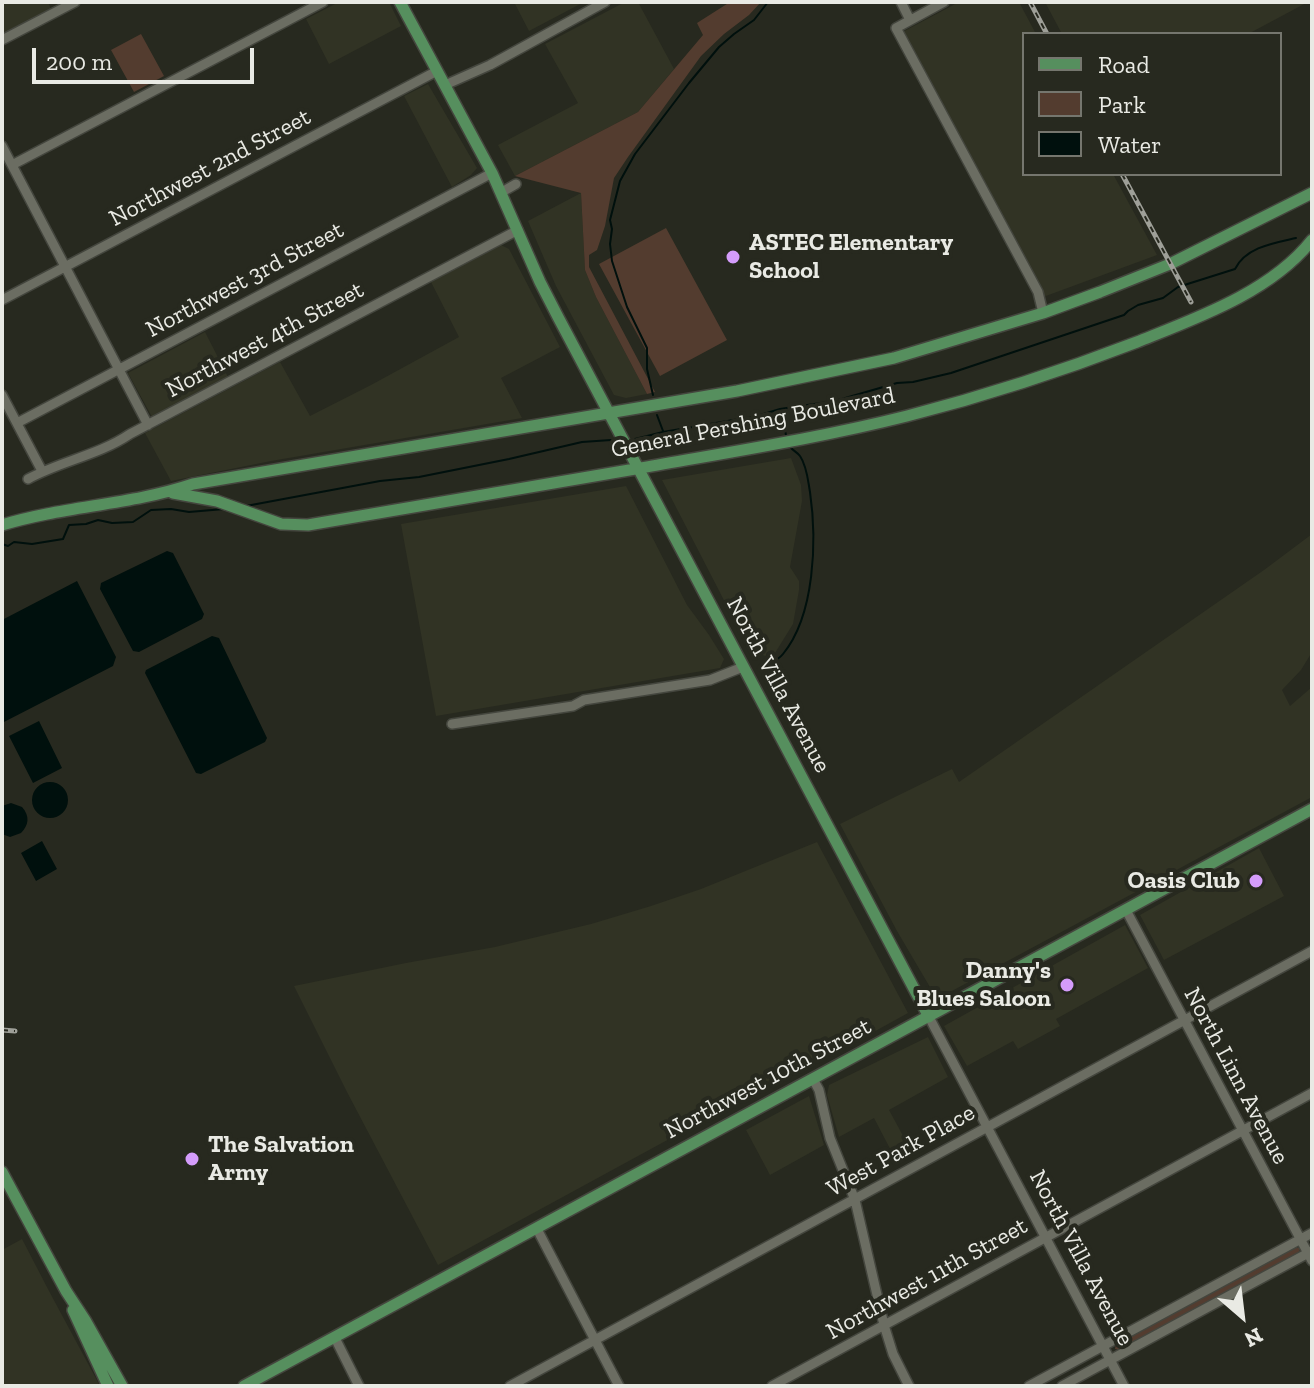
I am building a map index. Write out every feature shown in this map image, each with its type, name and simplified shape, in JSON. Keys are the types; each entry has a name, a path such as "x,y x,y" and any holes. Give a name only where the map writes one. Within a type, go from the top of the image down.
{"main road":[{"name":"North Villa Avenue","path":"400,2 502,192 540,282 929,1017"},
{"name":"General Pershing Boulevard","path":"2,525 54,512 169,493 193,484 737,391 894,358 1043,313 1170,264 1312,193"},
{"name":"General Pershing Boulevard","path":"169,493 209,499 281,524 308,525 734,452 906,416 1063,369 1152,336 1263,284 1302,253 1312,240"},
{"path":"225,504 222,489 231,478"},
{"name":"Northwest 10th Street","path":"244,1386 1312,809"},
{"path":"2,1172 122,1386"},
{"path":"66,1291 108,1386"}],"street":[{"path":"2,40 75,2"},
{"path":"12,165 323,2"},
{"path":"445,85 490,65 605,2"},
{"path":"901,2 910,20"},
{"path":"944,2 896,28 1038,292 1043,313"},
{"name":"Northwest 2nd Street","path":"2,300 437,71"},
{"path":"2,146 148,425"},
{"name":"Northwest 3rd Street","path":"17,423 492,173"},
{"path":"502,192 516,184"},
{"name":"Northwest 4th Street","path":"28,479 114,444 518,230"},
{"path":"2,395 42,471"},
{"path":"452,724 573,706 584,700 710,680 743,667"},
{"name":"North Linn Avenue","path":"1126,910 1311,1255"},
{"name":"West Park Place","path":"510,1386 1312,951"},
{"name":"North Villa Avenue","path":"929,1017 1124,1386"},
{"path":"813,1079 819,1090 830,1138 855,1200 893,1354 909,1386"},
{"name":"Northwest 11th Street","path":"772,1386 1312,1093"},
{"path":"537,1229 619,1386"},
{"path":"1029,1386 1312,1233"},
{"path":"1062,1386 1311,1255"},
{"path":"335,1338 359,1386"}],"shaded area":[{"path":"2,2 48,2 51,9 2,35"},
{"path":"339,2 389,2 401,26 329,64 306,19"},
{"path":"514,2 584,2 529,31"},
{"path":"625,2 638,2 674,69 638,112 515,176 498,145 578,103 545,44"},
{"path":"959,2 1019,2 1035,32 1022,32 1022,176 1114,176 1157,255 1035,300 895,36"},
{"path":"1045,2 1308,2 1252,32 1061,32"},
{"path":"428,84 477,168 452,187 404,96"},
{"path":"581,193 585,270 647,394 626,398 614,395 556,286 528,221"},
{"path":"501,245 509,249 560,347 501,378 522,418 171,481 145,433 280,362 310,416 371,385 459,337 431,282"},
{"path":"205,332 228,377 152,417 128,373"},
{"path":"791,458 801,485 802,501 790,567 799,581 799,590 793,624 775,653 765,656 746,643 662,480"},
{"path":"626,486 687,605 724,659 720,668 436,716 401,524"},
{"path":"1312,534 1312,652 1301,670 1282,690 1290,706 1312,687 1312,797 937,999 840,824 952,769 959,782"},
{"path":"817,842 908,1013 821,1061 794,1071 438,1265 294,986 495,947 591,924 701,889"},
{"path":"1259,848 1284,896 1164,960 1140,915"},
{"path":"1125,925 1148,968 1056,1019 1060,1026 1018,1049 1013,1041 967,1066 944,1026"},
{"path":"928,1037 948,1077 889,1110 914,1156 898,1164 874,1118 839,1137 827,1095 829,1085"},
{"path":"809,1096 824,1145 770,1175 746,1130"},
{"path":"22,1239 100,1386 2,1386 2,1250"}],"green space":[{"path":"730,2 761,2 701,56 628,157 614,178 597,250 589,255 589,267 655,392 647,394 585,270 581,193 515,176 638,112 703,35 697,23"},
{"path":"141,34 164,76 134,92 111,50"},
{"path":"666,228 727,340 660,376 599,264"},
{"path":"1295,1247 1300,1250 1298,1253 1120,1350 1115,1349 1116,1344"}],"water":[{"path":"167,551 173,553 204,614 202,619 139,652 133,651 100,589 101,583"},
{"path":"77,581 116,657 113,666 2,723 2,620"},
{"path":"212,636 219,638 267,738 265,742 201,774 196,773 145,673"},
{"path":"39,721 62,768 33,783 9,736"},
{"path":"50,782 62,788 68,800 62,812 50,818 38,812 32,800 38,788"},
{"path":"11,803 22,807 28,820 21,833 10,837 2,834 2,806"},
{"path":"42,841 57,869 36,881 21,853"}],"waterway":[{"path":"653,395 647,369 647,348 627,307 612,261 610,220 620,181 635,154 689,83 719,47 754,20 768,2"},
{"path":"635,439 780,409 835,401 897,383 951,373 1124,315 1138,305 1163,298 1178,287 1235,269 1246,256 1261,247 1296,238"},
{"path":"780,409 786,435"},
{"path":"657,415 663,431"},
{"path":"246,506 380,481 419,477 582,442 611,440"},
{"path":"768,665 781,656 794,638 802,619 811,576 813,532 810,492 804,464 791,448"},
{"path":"2,544 8,546 14,542 32,544 63,539 69,525 98,520 133,522 151,510 189,512 224,509"}],"railway":[{"path":"1030,2 1046,32"},
{"path":"1123,176 1191,302"},
{"path":"2,1030 15,1031"}],"place":[{"name":"ASTEC Elementary School","path":"733,257"},
{"name":"Oasis Club","path":"1256,881"},
{"name":"Danny's Blues Saloon","path":"1067,985"},
{"name":"The Salvation Army","path":"192,1159"}]}
